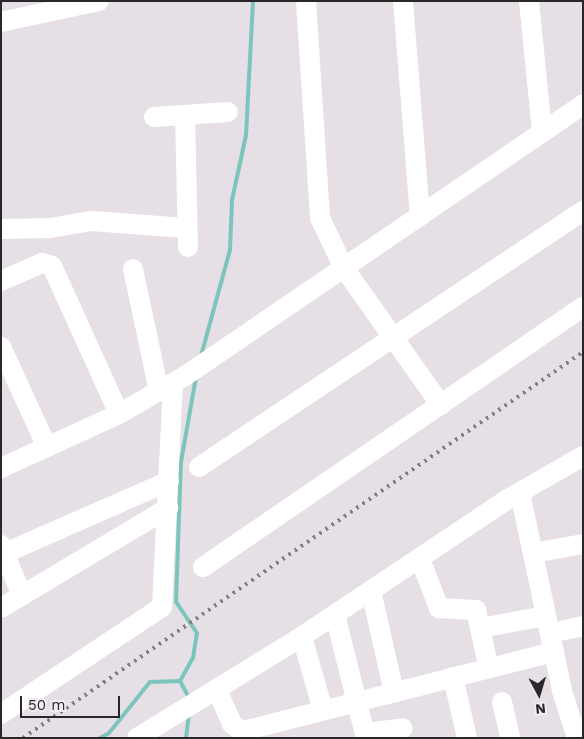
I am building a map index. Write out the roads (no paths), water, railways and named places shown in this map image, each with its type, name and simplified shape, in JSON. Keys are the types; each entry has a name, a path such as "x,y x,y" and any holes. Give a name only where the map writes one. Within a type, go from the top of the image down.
{"street":[{"path":"1,22 47,7 100,1"},
{"path":"306,1 320,218 344,268 442,405"},
{"path":"403,1 420,216"},
{"path":"529,1 542,132"},
{"path":"1,468 119,414 203,365 542,132 581,109"},
{"path":"154,117 228,112"},
{"path":"1,229 50,228 91,221 187,237 185,115"},
{"path":"200,467 583,211"},
{"path":"1,282 42,263 52,266 119,414"},
{"path":"1,714 159,611 164,599 172,384 133,269"},
{"path":"203,567 583,307"},
{"path":"1,347 47,447"},
{"path":"137,738 302,637 520,493 583,456"},
{"path":"22,596 3,549 169,481"},
{"path":"520,493 550,634 577,726"},
{"path":"1,608 168,508"},
{"path":"533,553 583,544"},
{"path":"420,559 438,606 444,610 474,608 489,669"},
{"path":"371,591 394,692"},
{"path":"335,615 366,735 403,728"},
{"path":"217,690 232,724 240,730 489,669 550,634 583,626"},
{"path":"480,628 550,634"},
{"path":"302,637 323,710"},
{"path":"453,678 467,738"},
{"path":"502,702 510,738"}],"waterway":[{"path":"201,356 230,250 232,200 246,135 253,1"},
{"path":"100,738 109,733 150,682 180,681 193,658 197,633 176,602 181,462 196,377"},
{"path":"180,681 189,698"},
{"path":"186,738 189,715"}],"railway":[{"path":"23,738 583,352"}]}
